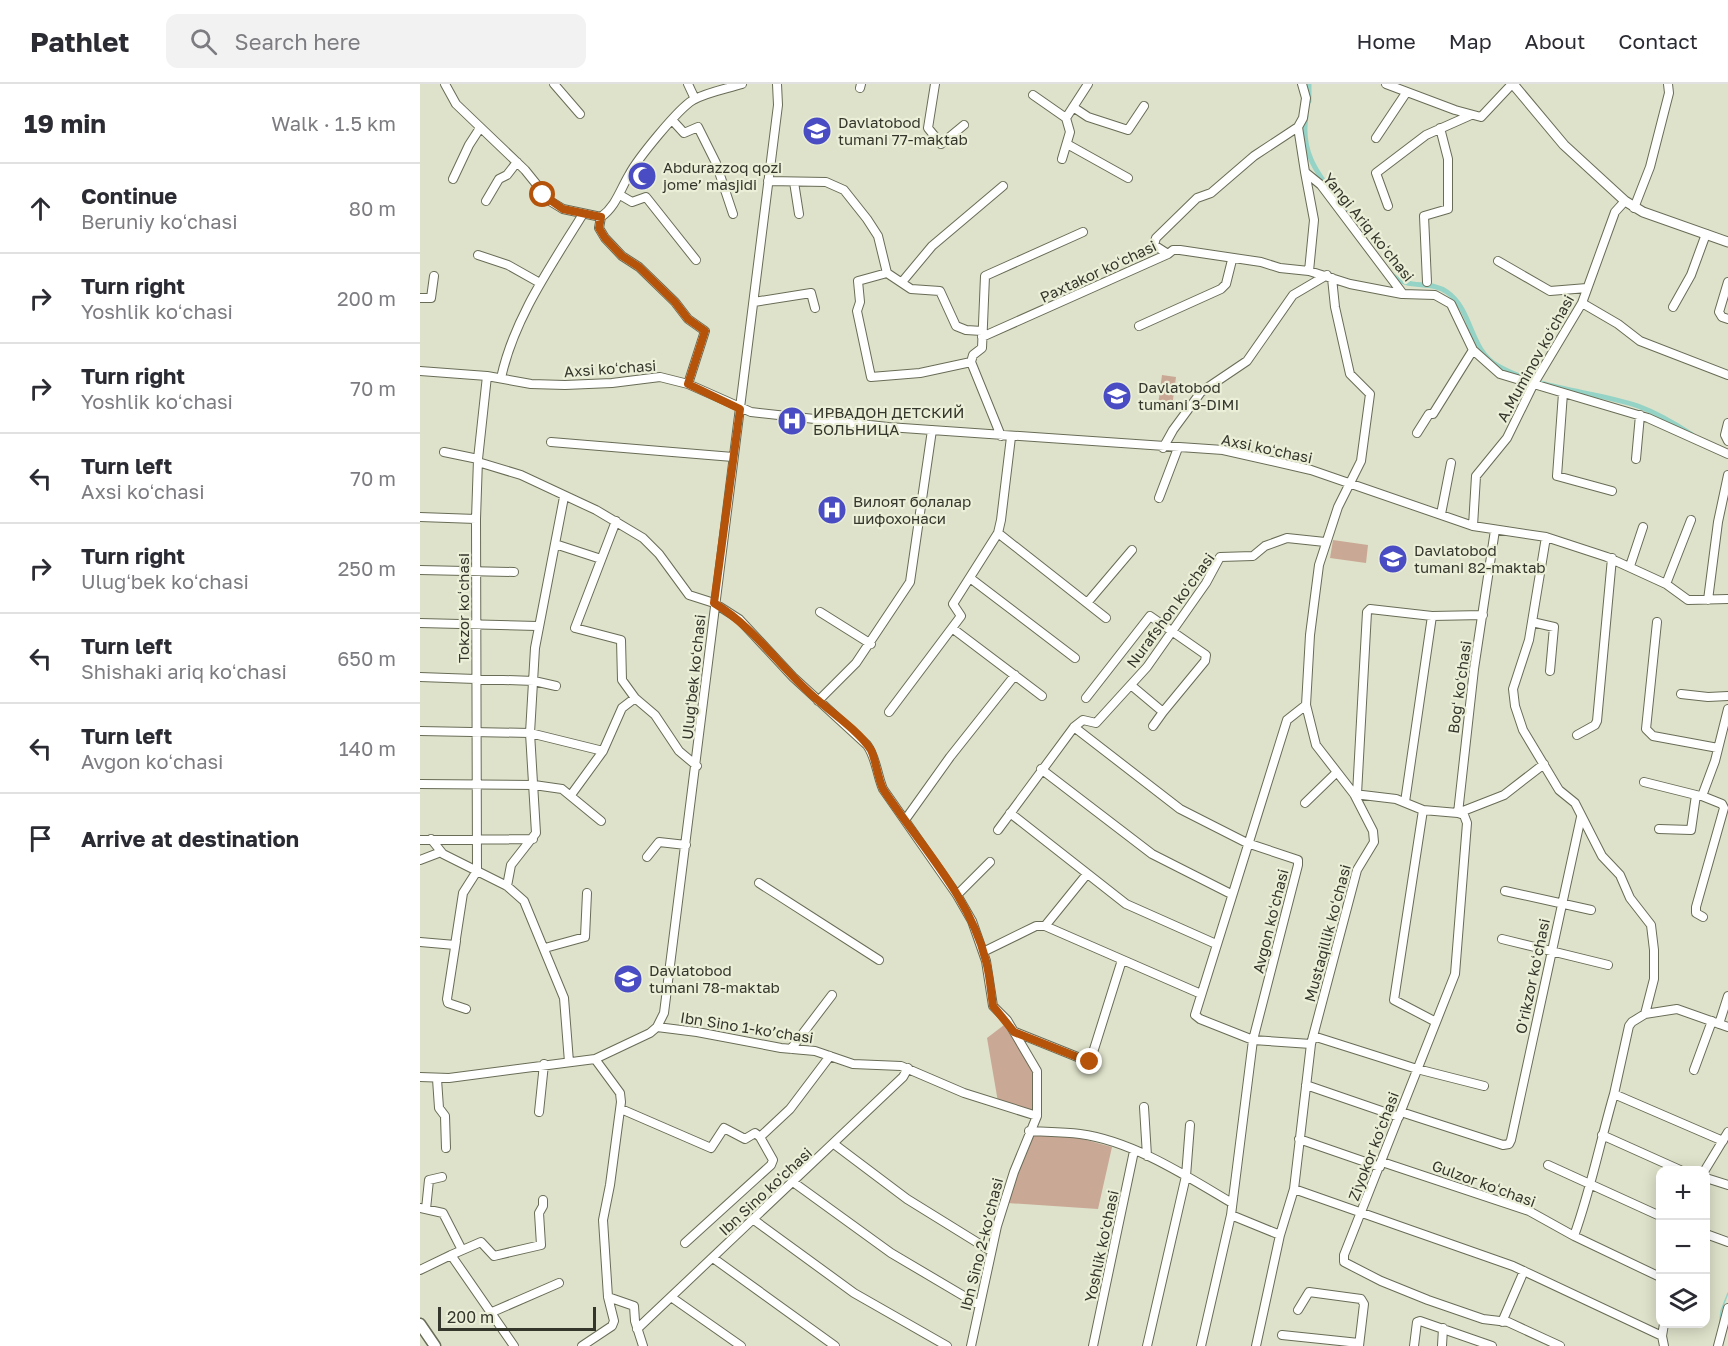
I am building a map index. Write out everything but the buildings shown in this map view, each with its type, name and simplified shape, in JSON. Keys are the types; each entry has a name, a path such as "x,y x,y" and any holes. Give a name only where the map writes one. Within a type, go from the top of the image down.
{"highway":[{"path":"420,1324 435,1346"},
{"path":"420,1337 427,1346"}],"main road":[{"path":"1513,84 1564,145 1634,208 1728,242"}],"street":[{"path":"445,84 456,104 517,162 550,201 563,209 601,217"},
{"path":"554,84 580,114"},
{"path":"688,84 695,99"},
{"path":"688,384 705,331 688,319 675,302 639,267 622,256 599,228 601,217 620,195 634,167 673,121 695,99 742,84"},
{"name":"Ulugʻbek koʻchasi","path":"657,1027 667,1001 697,766 714,603 778,105 777,84"},
{"path":"935,84 928,128 941,144 964,125"},
{"path":"1066,118 1088,84"},
{"name":"Yangi Ariq koʻchasi","path":"1302,84 1306,98 1303,118 1298,127 1305,172 1321,185 1403,294 1435,295 1445,298 1451,304 1473,350 1500,374 1669,425 1694,441 1726,453"},
{"path":"1386,84 1406,93 1482,117 1494,101 1513,84"},
{"path":"1634,208 1650,167 1669,93 1668,84"},
{"path":"1376,138 1406,93"},
{"path":"1033,95 1066,118 1071,128 1062,159"},
{"path":"1073,107 1088,117 1128,130 1144,106"},
{"path":"1388,206 1376,173 1440,128 1471,115"},
{"path":"673,121 684,133 698,127 716,163 733,214"},
{"name":"Paxtakor koʻchasi","path":"1168,254 1154,245 1156,238 1197,198 1211,193 1254,156 1298,127"},
{"path":"453,179 468,145 480,128"},
{"path":"1427,282 1424,216 1448,209 1448,159 1440,128"},
{"path":"1067,144 1100,160 1128,178"},
{"path":"486,201 499,179 507,175 517,162"},
{"path":"1305,172 1314,220 1309,271"},
{"path":"768,181 826,182 844,190 878,236 887,273 918,291 940,291 956,326 982,334"},
{"path":"794,182 799,214"},
{"path":"902,282 932,246 1003,186"},
{"path":"620,195 632,202 646,197 696,260"},
{"name":"A.Muminov koʻchasi","path":"1473,526 1476,476 1508,438 1534,384 1582,303 1615,212 1625,201"},
{"path":"501,378 512,342 540,283 583,214"},
{"path":"1001,436 971,362 973,355 981,348 985,276 1083,232"},
{"path":"1672,307 1691,275 1706,234"},
{"path":"1168,254 1173,250 1180,250 1309,271 1370,289 1403,294"},
{"name":"Paxtakor koʻchasi","path":"982,334 1168,254"},
{"path":"477,255 508,265 540,283"},
{"path":"1139,326 1221,289 1226,284 1232,260"},
{"path":"1498,261 1550,291 1587,288"},
{"path":"887,273 858,281 860,302 857,311 871,377 920,373 971,362"},
{"path":"420,298 431,298 434,276"},
{"path":"1163,448 1173,430 1201,392 1247,361 1293,295 1330,276"},
{"name":"Mustaqillik koʻchasi","path":"1280,1235 1294,1189 1312,1040 1357,870 1374,842 1373,831 1356,794 1316,746 1306,705 1314,600 1325,542 1349,482 1361,461 1370,394 1350,374 1330,276"},
{"path":"1728,282 1719,312 1722,317 1728,319"},
{"path":"754,302 811,293 815,308"},
{"path":"1582,303 1618,324 1640,341 1728,375"},
{"path":"1417,433 1429,414 1433,414 1439,406 1473,350"},
{"name":"Axsi koʻchasi","path":"420,371 487,376 531,384 565,385 612,383 660,377 688,384 740,409 818,421 1246,455 1349,482 1473,526 1546,537 1612,558 1666,584 1688,600 1728,599"},
{"name":"Tokzor koʻchasi","path":"477,871 476,519 478,460 487,376"},
{"path":"1563,393 1557,476 1612,491"},
{"path":"1636,459 1640,415"},
{"path":"1726,453 1728,442 1725,435 1728,423"},
{"path":"818,701 856,663 871,644 910,582 932,430"},
{"path":"889,712 961,614 953,604 998,533 1006,493 1011,437"},
{"path":"552,442 733,457"},
{"path":"1159,498 1178,448"},
{"path":"444,452 510,471 616,521 643,538 659,554 689,595 714,603 739,619 818,701 872,752 876,772 883,789 957,895 972,921 983,952 993,1006 1014,1032 1037,1071 1037,1116"},
{"path":"1441,514 1451,463"},
{"path":"1708,600 1718,522 1728,475"},
{"path":"507,886 511,865 533,839 536,829 530,733 537,626 564,497"},
{"path":"420,517 476,519"},
{"path":"1666,584 1691,520"},
{"path":"616,521 575,627 621,640 622,680 634,698 655,715 670,740 697,766"},
{"path":"1630,566 1643,526"},
{"name":"Bogʻ koʻchasi","path":"1458,813 1463,756 1495,530"},
{"path":"998,533 1107,618"},
{"name":"Nurafshon koʻchasi","path":"1074,727 1083,720 1096,723 1132,686 1173,632 1220,557 1249,557 1264,546 1287,537 1325,542"},
{"path":"1546,537 1523,664 1513,689 1515,706 1523,730 1559,790 1575,804 1602,856 1620,875 1630,898 1652,930 1654,979 1645,1014"},
{"path":"555,544 601,559"},
{"path":"1087,603 1132,550"},
{"path":"1577,735 1595,725 1597,720 1612,558"},
{"path":"420,570 514,572"},
{"path":"970,578 1075,658"},
{"path":"1483,615 1432,616 1370,609 1365,615 1356,794 1405,802 1423,810 1458,813 1504,795 1544,764"},
{"path":"820,612 871,644"},
{"path":"1405,802 1432,616"},
{"path":"1086,698 1148,617 1152,617 1207,658 1153,726"},
{"path":"1532,622 1554,627 1550,671"},
{"path":"1657,622 1646,729 1653,736 1718,748"},
{"path":"420,623 537,626"},
{"path":"952,628 1042,696"},
{"path":"905,820 1015,675"},
{"path":"420,677 534,681 556,686"},
{"path":"1132,686 1163,712"},
{"path":"1682,694 1708,697 1728,696"},
{"path":"571,795 603,751 622,708 634,698"},
{"path":"1306,705 1287,720 1195,1015 1253,1040 1312,1040 1484,1086"},
{"path":"1659,829 1691,831 1699,796 1725,730 1728,709"},
{"path":"998,830 1074,727"},
{"name":"Avgon koʻchasi","path":"1074,727 1180,808 1247,843 1298,860 1253,1040 1231,1215"},
{"path":"420,731 530,733 603,751"},
{"path":"1041,769 1152,854 1231,894"},
{"path":"1305,803 1337,772"},
{"path":"1644,782 1699,796 1722,804 1725,808 1696,907 1696,913 1703,917"},
{"path":"420,784 534,786 562,789 601,821"},
{"path":"1423,810 1394,1000 1436,1022"},
{"path":"1010,813 1135,909 1216,944"},
{"name":"Ziyokor koʻchasi","path":"1458,813 1464,815 1467,823 1458,909 1457,962 1362,1214 1524,1271 1662,1336"},
{"name":"O'rikzor koʻchasi","path":"1400,1115 1503,1145 1509,1144 1581,817"},
{"path":"420,840 431,838 533,839"},
{"path":"431,838 441,852 507,886 524,901 564,998 569,1062"},
{"path":"647,858 659,842 686,845"},
{"path":"420,860 441,852"},
{"path":"957,895 990,862"},
{"path":"466,1010 448,1004 447,999 463,893 477,871"},
{"path":"1045,926 1088,874"},
{"path":"759,883 879,960"},
{"path":"1505,891 1591,910"},
{"path":"545,948 585,937 587,893"},
{"path":"983,952 1036,926 1045,926 1201,994"},
{"path":"1502,939 1608,965"},
{"path":"420,942 455,945"},
{"path":"1014,1032 1090,1062 1122,960"},
{"path":"791,1049 832,995"},
{"path":"1694,1070 1728,996"},
{"path":"1574,1236 1592,1184 1629,1026 1645,1014 1677,1009 1728,1027"},
{"path":"420,1077 437,1079 596,1059 628,1046 657,1027"},
{"name":"Ibn Sino 1-koʼchasi","path":"657,1027 815,1051 852,1064 897,1065 964,1093 1037,1116"},
{"path":"760,1137 790,1109 830,1056"},
{"path":"582,1346 614,1324 608,1297 603,1210 610,1185 621,1109 620,1093 596,1059"},
{"path":"539,1112 544,1064"},
{"name":"Ibn Sino ko'chasi","path":"637,1329 834,1144 903,1077 908,1068"},
{"path":"437,1079 439,1108 445,1116 446,1148"},
{"path":"1306,1085 1400,1115"},
{"path":"1614,1094 1723,1141"},
{"path":"1144,1107 1147,1155"},
{"path":"621,1109 712,1148 724,1128 745,1139 755,1134 760,1137 773,1160 771,1165 685,1243"},
{"name":"Ibn Sino 2-koʼchasi","path":"971,1346 991,1251 1010,1182 1037,1116"},
{"path":"1147,1346 1186,1176 1190,1125"},
{"path":"1029,1131 1082,1134 1147,1155 1232,1203"},
{"path":"1707,1166 1728,1132"},
{"path":"1602,1135 1671,1166"},
{"name":"Gulzor koʻchasi","path":"1299,1139 1529,1210 1574,1236 1656,1275"},
{"path":"834,1144 907,1199 991,1251"},
{"name":"Yoshlik koʻchasi","path":"1093,1346 1134,1151"},
{"path":"1548,1165 1656,1214"},
{"path":"442,1177 429,1180 423,1209 443,1213 462,1250"},
{"path":"1710,1179 1728,1185"},
{"path":"793,1182 891,1253 979,1305"},
{"path":"1294,1189 1362,1214 1344,1255 1344,1262 1381,1281 1428,1300 1483,1319 1502,1322 1560,1346"},
{"path":"420,1270 481,1242 494,1256 538,1247 543,1241 539,1213 543,1200"},
{"path":"1201,1346 1231,1215 1280,1235 1256,1346"},
{"path":"754,1220 854,1293 947,1346"},
{"path":"1710,1235 1728,1242"},
{"path":"451,1255 514,1346"},
{"path":"713,1258 835,1346"},
{"path":"1502,1322 1524,1271"},
{"path":"490,1313 559,1283"},
{"path":"1282,1335 1359,1344 1364,1304 1361,1299 1308,1292 1298,1310"},
{"path":"608,1297 634,1305 637,1329 643,1345"},
{"path":"671,1297 741,1346"},
{"path":"1718,1346 1728,1308"},
{"path":"1414,1346 1417,1322 1443,1328 1489,1345"},
{"path":"1442,1346 1443,1328"},
{"path":"1663,1328 1663,1346"}],"shaded area":[{"path":"1162,375 1176,377 1172,407 1158,405"},
{"path":"1333,540 1368,545 1366,563 1330,558"},
{"path":"1004,1025 1035,1075 1033,1113 998,1102 987,1038"},
{"path":"1030,1134 1079,1138 1112,1147 1098,1209 1007,1203"}],"waterway":[{"path":"1309,84 1309,101"},
{"path":"1306,116 1305,132 1310,158 1323,181 1348,215"},
{"path":"1392,275 1398,280 1434,286 1447,292 1462,309 1481,350 1498,366 1531,380 1638,406 1665,418 1691,434"},
{"path":"1719,1329 1721,1311 1728,1293"}],"place":[{"name":"Davlatobod tumani 77-maktab","path":"817,131"},
{"name":"Abdurazzoq qozi jome’ masjidi","path":"642,176"},
{"name":"Davlatobod tumani 3-DIMI","path":"1117,396"},
{"name":"ИРВАДОН ДЕТСКИЙ БОЛЬНИЦА","path":"792,421"},
{"name":"Вилоят болалар шифохонаси","path":"832,510"},
{"name":"Davlatobod tumani 82-maktab","path":"1393,559"},
{"name":"Davlatobod tumani 78-maktab","path":"628,979"}],"route":[{"path":"543,195 563,209 601,217 599,228 605,238 622,256 639,267 675,302 692,323 705,331 688,384 727,400 740,409 714,603 739,619 754,633 793,677 872,752 876,772 883,789 957,895 972,921 986,961 993,1006 997,1012 1007,1020 1014,1032 1090,1062"}]}
